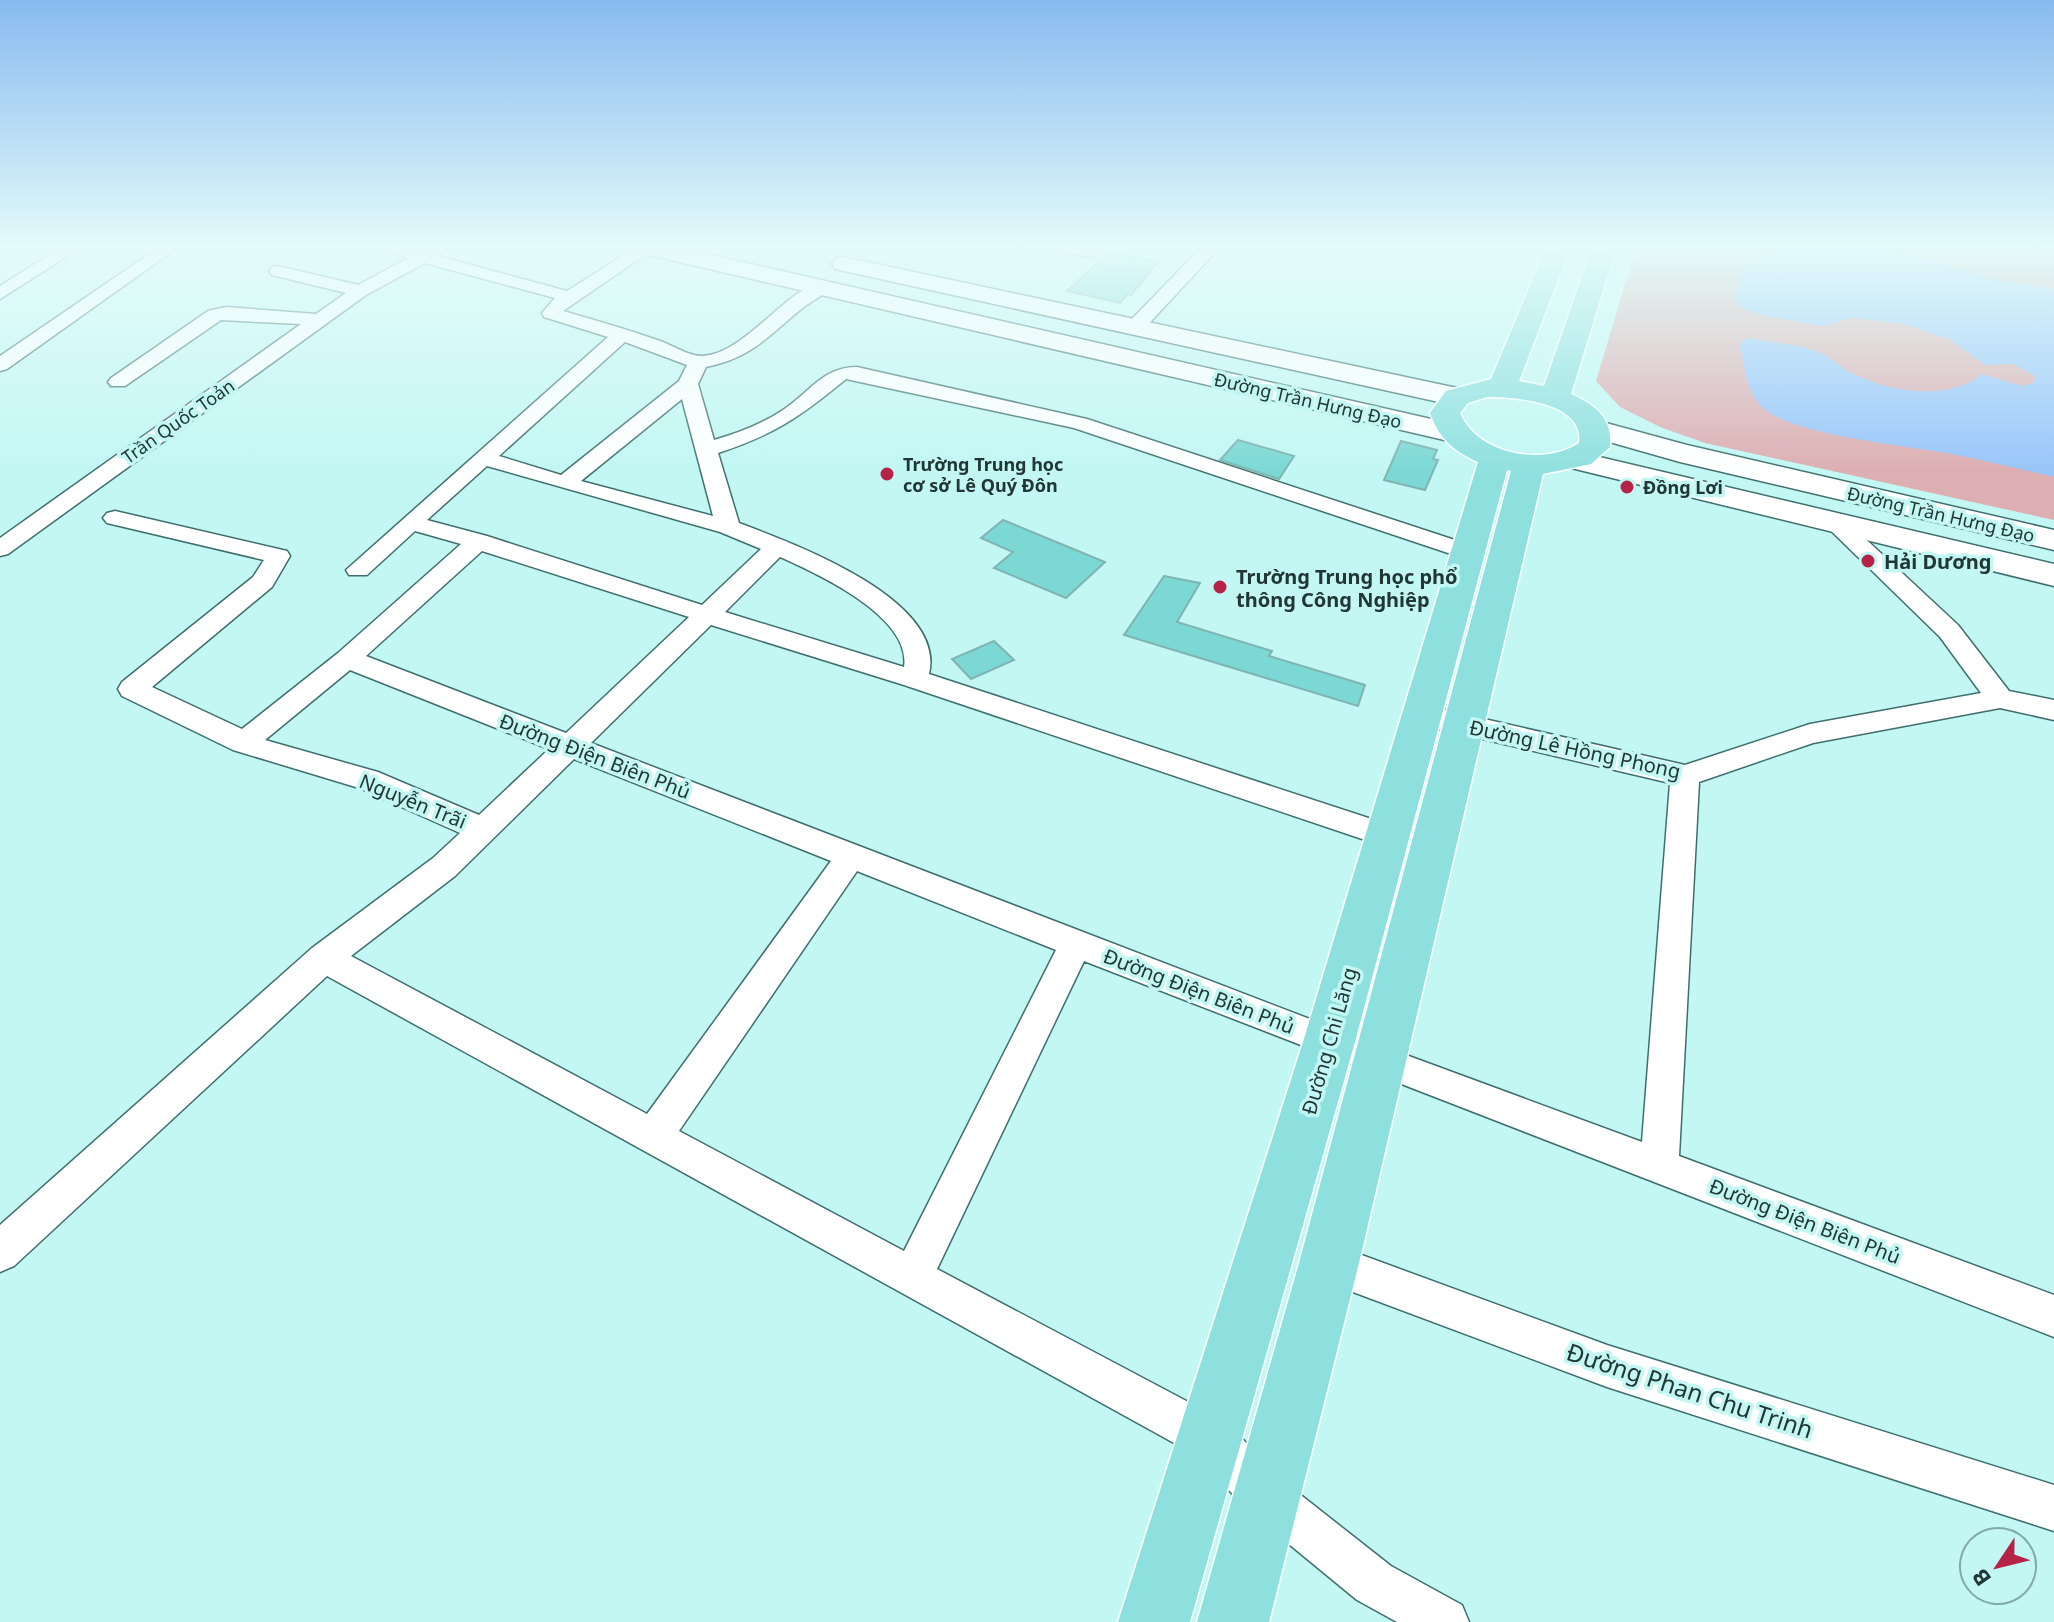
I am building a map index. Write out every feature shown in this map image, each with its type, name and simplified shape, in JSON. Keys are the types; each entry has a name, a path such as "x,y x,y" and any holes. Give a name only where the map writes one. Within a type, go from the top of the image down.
{"main road":[{"name":"Đường Trần Hưng Đạo","path":"977,324 1513,454 1834,522 2054,575"},
{"name":"Đường Trần Hưng Đạo","path":"1119,324 1457,397"},
{"path":"1502,388 1528,324"},
{"path":"1555,398 1579,324"},
{"path":"1100,352 1130,326"},
{"path":"1502,388 1555,398 1581,412 1595,429 1594,447 1513,454 1445,413 1457,397 1476,390 1502,388"},
{"name":"Đường Trần Hưng Đạo","path":"1595,429 1680,453 2054,540"},
{"name":"Đường Chi Lăng","path":"1233,1622 1329,1263 1379,1060 1443,720 1468,552 1513,454"},
{"name":"Đường Chi Lăng","path":"1154,1622 1388,836 1443,720 1513,454"}],"street":[{"path":"0,365 60,324"},
{"path":"118,382 202,324"},
{"name":"Trần Quốc Toản","path":"0,549 314,324"},
{"path":"585,324 621,335 693,373"},
{"path":"564,483 693,373 744,349 775,324"},
{"path":"358,570 621,335"},
{"path":"693,373 706,450 728,527"},
{"path":"706,450 753,435 791,414 841,373 857,373 1080,423 1468,552"},
{"path":"484,458 728,527 831,569 876,600 907,631 919,656 914,679"},
{"name":"Nguyễn Trãi","path":"0,1252 324,958 444,867 483,830 368,780 243,743 132,689 263,582 278,556 115,518"},
{"path":"1834,522 1949,631 2000,699"},
{"path":"411,523 479,541 705,616 914,679 1388,836"},
{"path":"243,743 347,659 479,541"},
{"path":"483,830 778,546"},
{"name":"Đường Điện Biên Phủ","path":"347,659 1329,1042 2054,1316"},
{"name":"Đường Lê Hồng Phong","path":"1443,720 1685,776 1810,734 2000,699 2054,710"},
{"path":"1659,1165 1685,776"},
{"path":"653,1136 851,856"},
{"path":"913,1275 1076,943"},
{"path":"324,958 1210,1438 1267,1497 1374,1583 1445,1622"},
{"name":"Đường Phan Chu Trinh","path":"1329,1263 1607,1366 2054,1508"}],"shaded area":[{"path":"1613,324 2054,324 2054,520 1705,443 1660,427 1620,407 1596,381"}],"water":[{"path":"1902,324 2054,324 2054,477 1797,425 1776,417 1762,407 1749,386 1739,344 1748,338 1813,350 1867,380 1900,389 1936,391 1953,388 1982,374 2022,386 2034,382 2036,377 2013,364 1985,365 1949,339"}],"building":[{"path":"1238,440 1294,456 1279,479 1220,460"},
{"path":"1401,441 1437,450 1433,459 1438,460 1425,490 1384,480"},
{"path":"1003,520 1105,562 1066,598 994,568 1013,552 981,538"},
{"path":"1164,576 1200,583 1177,622 1272,651 1269,656 1365,685 1358,706 1124,635"},
{"path":"994,641 1014,660 971,679 952,659"}],"place":[{"name":"Trường Trung học cơ sở Lê Quý Đôn","path":"887,474"},
{"name":"Đồng Lơi","path":"1627,487"},
{"name":"Hải Dương","path":"1868,561"},
{"name":"Trường Trung học phổ thông Công Nghiệp","path":"1220,587"}]}
